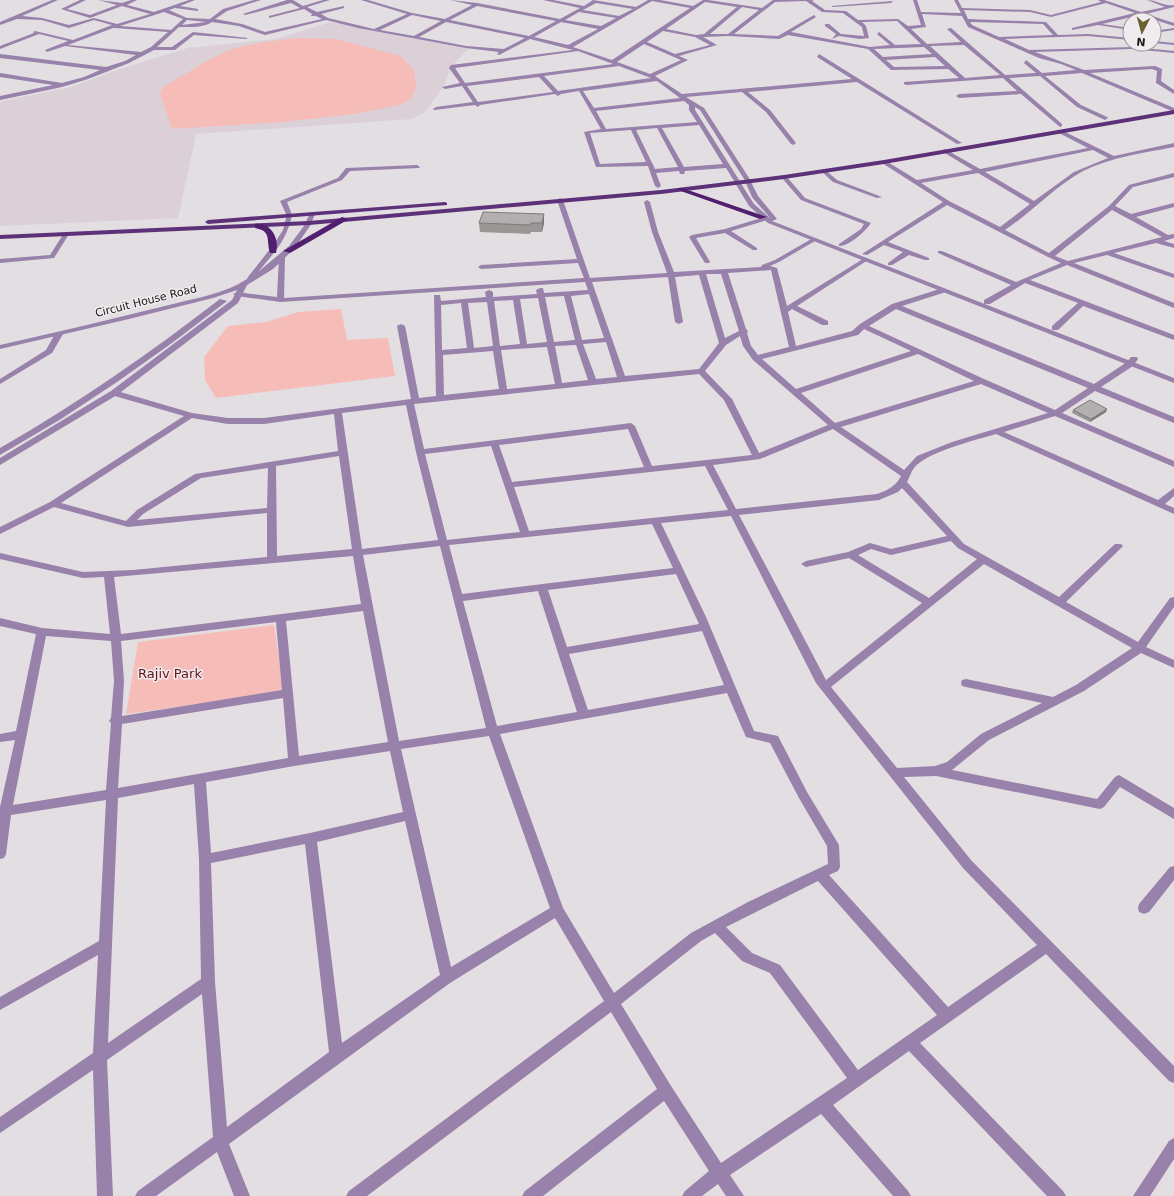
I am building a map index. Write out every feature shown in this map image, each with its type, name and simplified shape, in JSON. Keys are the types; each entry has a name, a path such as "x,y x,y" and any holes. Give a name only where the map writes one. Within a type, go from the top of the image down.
{"highway":[{"path":"680,189 764,218"},
{"path":"285,254 345,220"},
{"path":"258,226 264,227 272,234 273,251"}],"main road":[{"path":"746,179 784,177 884,162 1105,118 1172,109"},
{"path":"0,237 309,223 658,186 737,180 1172,109"},
{"path":"525,201 560,200 680,189 737,180"},
{"path":"0,231 208,222 289,215 491,204"}],"street":[{"path":"0,24 56,0"},
{"path":"62,9 84,0"},
{"path":"100,0 141,9 154,14"},
{"path":"41,6 62,9 90,17 135,0"},
{"path":"175,0 181,4"},
{"path":"47,51 114,26 193,0"},
{"path":"212,12 220,7 246,0"},
{"path":"179,26 191,26 212,20 225,10 259,0"},
{"path":"271,17 328,0"},
{"path":"363,0 411,14 529,37 569,47 652,76 692,104 702,109 746,179 755,197 773,218 841,245 865,257 943,290 1132,361 1174,375"},
{"path":"452,0 602,28"},
{"path":"415,37 485,0"},
{"path":"545,0 584,7"},
{"path":"569,47 652,0 670,2 695,8"},
{"path":"614,62 664,30 706,0 763,9"},
{"path":"763,0 774,2"},
{"path":"729,35 774,2 781,0 812,0"},
{"path":"807,0 826,12 844,12 858,21 865,28 866,38 839,35 827,26"},
{"path":"852,0 863,8"},
{"path":"907,28 923,27 915,0"},
{"path":"956,0 970,26 1026,51 1083,71 1172,109"},
{"path":"1149,0 1172,7"},
{"path":"245,14 290,1 326,19 374,30 474,49 504,51"},
{"path":"488,61 596,1 637,8"},
{"path":"920,13 1033,8 1050,16 1103,1 1135,12"},
{"path":"818,8 891,2"},
{"path":"308,17 342,6"},
{"path":"706,35 741,6"},
{"path":"174,7 196,10"},
{"path":"1150,12 1172,7"},
{"path":"164,10 186,19 212,20 240,25 262,34 268,34 326,19"},
{"path":"578,10 620,18"},
{"path":"374,30 411,14"},
{"path":"199,19 207,15"},
{"path":"696,36 729,35 774,38 787,33 814,16"},
{"path":"873,16 878,20"},
{"path":"15,17 42,19 68,27 94,19 114,26 172,32"},
{"path":"1074,28 1122,18"},
{"path":"0,98 62,85 86,78 153,48 186,19"},
{"path":"858,21 897,20 963,79"},
{"path":"967,20 1044,23 1056,36"},
{"path":"1162,21 1174,25"},
{"path":"255,31 285,23"},
{"path":"58,24 35,32 75,41"},
{"path":"1092,24 1122,28"},
{"path":"949,29 1022,92 1060,128 1113,158"},
{"path":"1162,31 1174,29"},
{"path":"664,30 696,36 718,46 675,56"},
{"path":"0,48 39,32"},
{"path":"153,48 173,49 193,33 246,38"},
{"path":"787,33 870,48 965,42"},
{"path":"879,33 894,47"},
{"path":"998,38 1088,34 1122,38"},
{"path":"830,41 839,35"},
{"path":"644,42 684,61 652,76"},
{"path":"1026,51 1132,48 1171,52 1171,44"},
{"path":"62,45 142,54"},
{"path":"870,48 891,68 896,70 949,66"},
{"path":"478,105 452,68 453,66 580,50"},
{"path":"882,59 937,55"},
{"path":"0,56 106,69"},
{"path":"819,56 959,143"},
{"path":"1026,62 1079,106 1105,118"},
{"path":"445,87 620,64"},
{"path":"906,83 1083,71 1156,68 1160,70 1158,82 1174,92"},
{"path":"0,75 62,85"},
{"path":"540,75 558,94"},
{"path":"436,109 478,105 658,79"},
{"path":"593,110 744,90 856,80"},
{"path":"744,90 768,111 794,143"},
{"path":"581,91 605,131"},
{"path":"959,96 1022,92"},
{"path":"692,104 692,110 737,180 751,205 764,218 813,240 890,264 1055,328 1174,380"},
{"path":"650,164 598,166 587,132 701,123"},
{"path":"659,127 682,171"},
{"path":"633,129 650,164 658,186"},
{"path":"1000,230 1020,217 1034,204 1076,172 1113,158 1174,145"},
{"path":"916,182 981,171 1094,148"},
{"path":"945,151 981,171 1034,204"},
{"path":"884,162 947,202 1050,256 1174,306"},
{"path":"652,171 682,171 728,166"},
{"path":"0,462 114,393 235,301 237,295 251,275 273,251 286,230 289,215 283,201 340,179 348,170 418,167"},
{"path":"824,171 835,181 879,196"},
{"path":"1050,256 1110,207 1131,186 1174,175"},
{"path":"784,177 803,199 868,223 863,230 841,245"},
{"path":"560,200 622,380"},
{"path":"647,202 655,232 671,274 679,322"},
{"path":"784,311 947,202"},
{"path":"1130,216 1174,205"},
{"path":"1110,207 1171,237"},
{"name":"Circuit House Road","path":"0,347 60,334 204,298 246,282 258,276 285,254 309,223 312,214"},
{"path":"707,262 692,237 726,231 764,218"},
{"path":"726,231 755,249"},
{"path":"0,262 52,257 66,234"},
{"path":"987,302 1024,280 1067,263 1110,254 1171,237"},
{"path":"754,269 777,261 813,240"},
{"path":"1158,241 1174,246"},
{"path":"887,244 927,259"},
{"path":"890,264 908,252"},
{"path":"940,252 1017,285"},
{"path":"280,300 285,254"},
{"path":"1110,254 1174,276"},
{"path":"481,267 581,260"},
{"path":"0,452 103,389 170,342 225,300 237,295 280,300 774,268 793,348"},
{"path":"724,271 744,331 747,346 756,358 834,426 904,478 961,546 1140,648 1174,664"},
{"path":"702,272 723,343"},
{"path":"1024,280 1082,303 1172,335"},
{"path":"539,283 559,386"},
{"path":"488,286 503,391"},
{"path":"437,289 440,398"},
{"path":"756,358 855,333 863,326 895,306 943,290"},
{"path":"437,303 591,292"},
{"path":"567,294 579,343 593,382"},
{"path":"516,297 524,347"},
{"path":"464,301 471,351"},
{"path":"1055,328 1082,303"},
{"path":"792,306 825,323"},
{"path":"895,306 1174,420"},
{"path":"401,326 420,452 493,731 557,910 666,1091 719,1173 736,1196"},
{"path":"863,326 981,381 1174,464"},
{"path":"114,393 191,415 228,421 264,421 338,413 440,398 700,371 723,343 744,331"},
{"path":"0,382 49,351 60,334"},
{"path":"438,353 608,340"},
{"path":"795,392 917,352"},
{"path":"0,556 25,563 84,575 110,574 358,552 879,497 895,490 910,467 920,458 956,444 1056,413 1132,361"},
{"path":"700,371 728,399 757,457"},
{"path":"509,484 757,457 834,426 981,381"},
{"path":"338,413 358,552 394,747 447,978"},
{"path":"0,531 53,504 191,415"},
{"path":"420,452 631,426 649,469"},
{"path":"998,432 1174,511"},
{"path":"494,442 525,534"},
{"path":"128,524 140,512 198,476 343,453"},
{"path":"708,463 770,585 825,686 967,864 1174,1076"},
{"path":"272,464 272,559"},
{"path":"1159,504 1174,491"},
{"path":"53,504 128,524 273,510"},
{"path":"354,1196 612,1003 696,937 834,867 833,845 803,795 774,739 750,734 705,627 655,520"},
{"path":"806,564 850,555 870,546 891,552 953,538"},
{"path":"1060,602 1118,546"},
{"path":"850,555 930,603"},
{"path":"825,686 984,559"},
{"path":"458,598 679,570"},
{"path":"105,1196 100,1058 115,721 119,682 110,574"},
{"path":"542,587 584,715"},
{"path":"936,771 951,765 985,737 1080,688 1140,648 1174,600"},
{"path":"0,622 42,632 116,638 368,607"},
{"path":"281,618 294,761"},
{"path":"563,651 705,627"},
{"path":"0,854 3,812 21,735 42,632"},
{"path":"966,683 1054,701"},
{"path":"3,812 294,761 493,731 731,688"},
{"path":"115,721 288,693"},
{"path":"0,738 21,735"},
{"path":"894,772 936,771 1100,804 1119,780 1174,814"},
{"path":"200,778 205,859 208,982 221,1142 242,1196"},
{"path":"205,859 310,838 410,815"},
{"path":"310,838 337,1056"},
{"path":"1144,908 1174,871"},
{"path":"820,874 947,1016"},
{"path":"143,1196 221,1142 337,1056 447,978 557,910"},
{"path":"716,926 747,957 775,969 856,1079"},
{"path":"0,1004 104,945"},
{"path":"690,1196 719,1173 822,1104 1047,945"},
{"path":"0,1126 208,982"},
{"path":"910,1042 1058,1196"},
{"path":"530,1196 666,1091"},
{"path":"822,1104 903,1196"},
{"path":"1141,1196 1174,1146"}],"shaded area":[{"path":"331,22 469,48 451,67 444,86 425,112 412,119 196,134 178,218 0,226 0,102 72,87 114,71 188,48 276,39"}],"green space":[{"path":"300,38 336,39 401,56 414,70 416,87 412,98 400,105 355,114 282,122 172,129 160,94 163,87 204,62 238,47 256,43"},
{"path":"341,309 347,340 388,338 395,376 216,398 205,380 204,357 228,326 266,322 298,312"},
{"name":"Rajiv Park","path":"274,625 284,692 126,714 138,642"}],"building":[{"path":"483,212 544,214 542,223 531,223 530,225 479,223"},
{"path":"1090,400 1107,409 1091,419 1073,410"}]}
